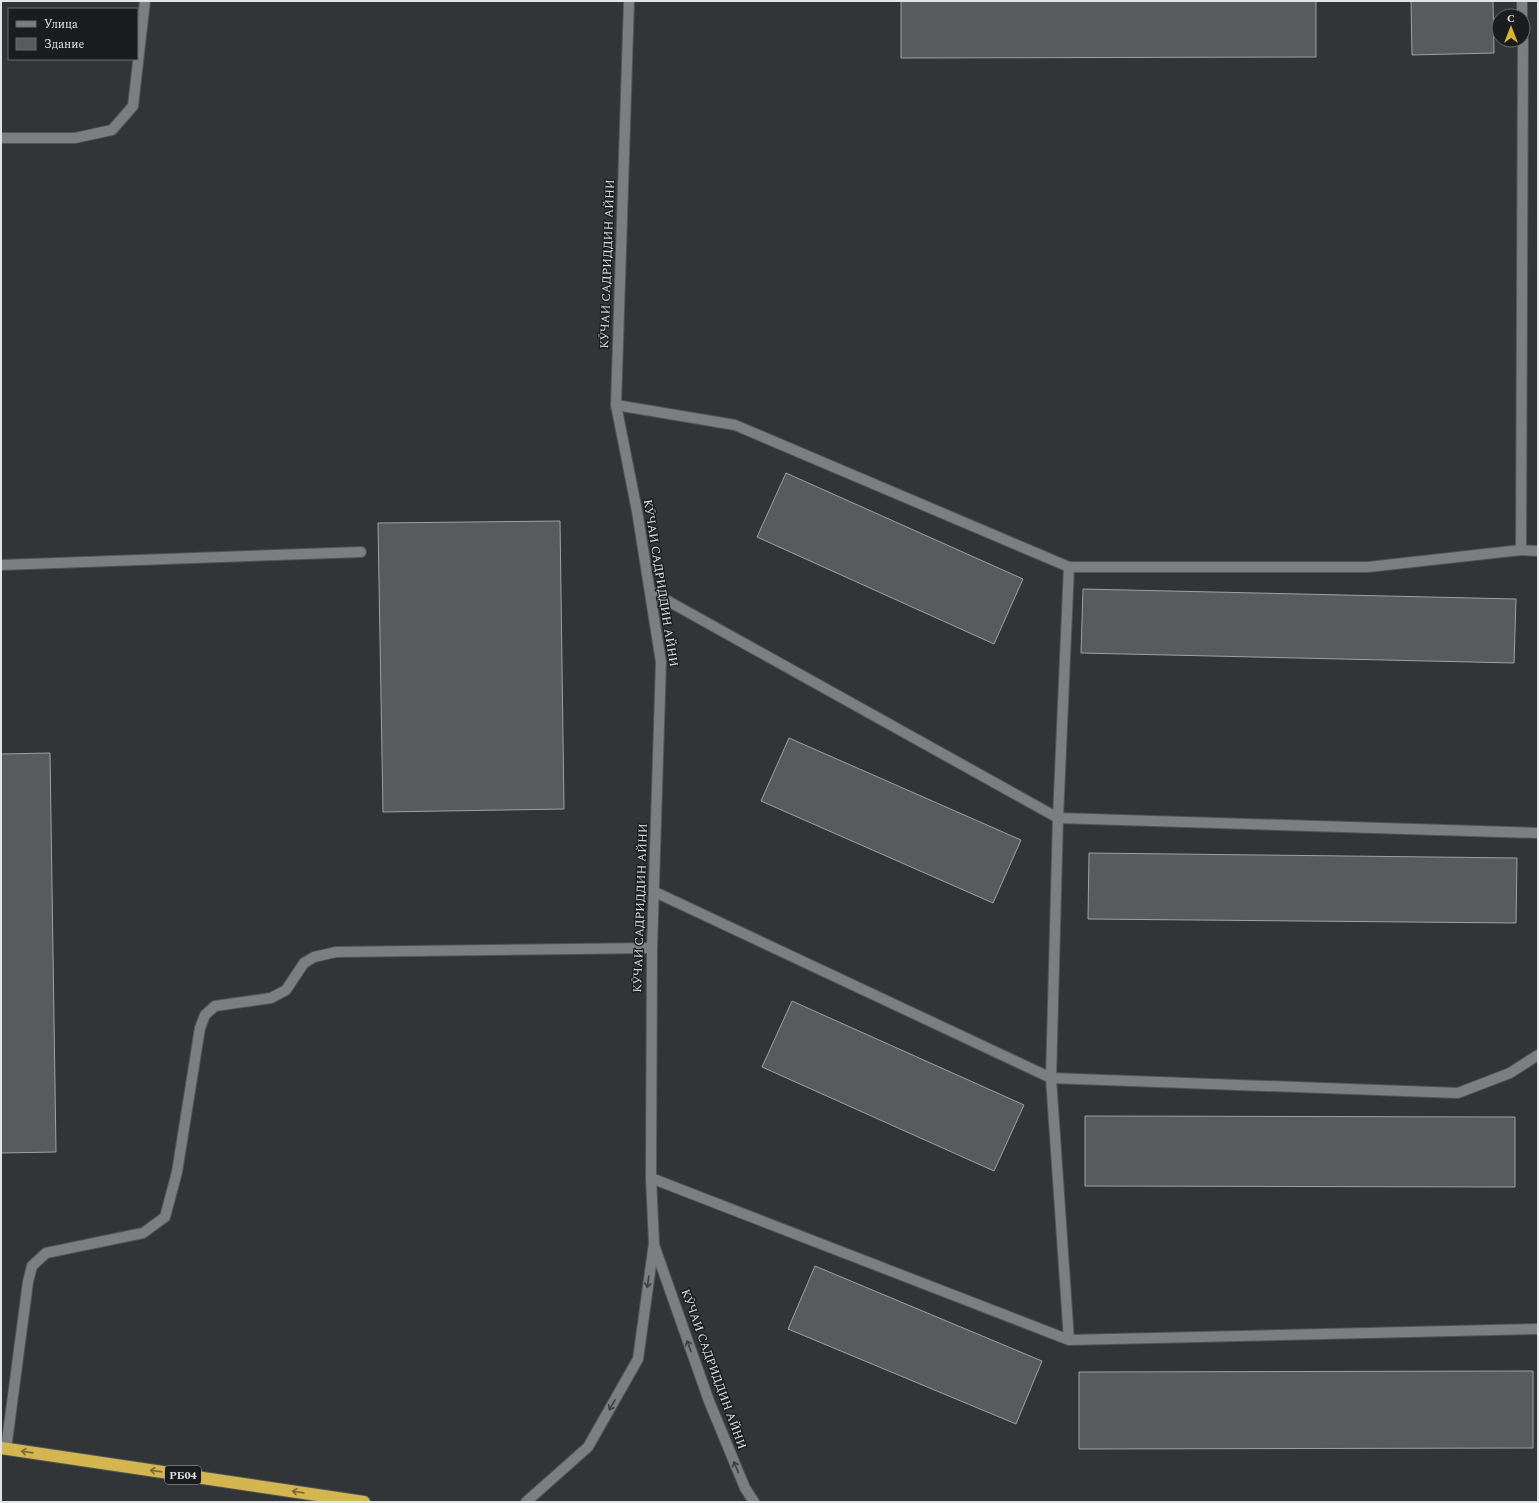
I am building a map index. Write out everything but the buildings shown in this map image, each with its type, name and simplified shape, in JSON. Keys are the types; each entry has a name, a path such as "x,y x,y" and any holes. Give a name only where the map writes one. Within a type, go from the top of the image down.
{"highway":[{"name":"РБ04","path":"3,1449 364,1502"}],"street":[{"path":"1,138 75,138 112,130 133,106 145,1"},
{"name":"КӮЧАИ САДРИДДИН АЙНИ","path":"526,1502 588,1447 638,1359 654,1244 651,1178 652,948 655,892 661,662 650,591 616,405 630,1"},
{"path":"1521,550 1523,48"},
{"path":"616,405 735,425 1068,567 1368,567 1521,550 1538,551"},
{"path":"1,565 361,552"},
{"path":"1068,567 1050,1078 1068,1340"},
{"path":"650,591 1058,818 1538,834"},
{"path":"655,892 1050,1078 1458,1093 1510,1073 1538,1055"},
{"path":"3,1449 28,1282 32,1266 46,1253 143,1233 165,1217 177,1172 200,1028 205,1015 215,1006 271,998 286,990 304,963 314,957 336,952 652,948"},
{"path":"651,1178 1068,1340 1538,1329"},
{"name":"КӮЧАИ САДРИДДИН АЙНИ","path":"654,1244 709,1401 745,1488 754,1502"}]}
